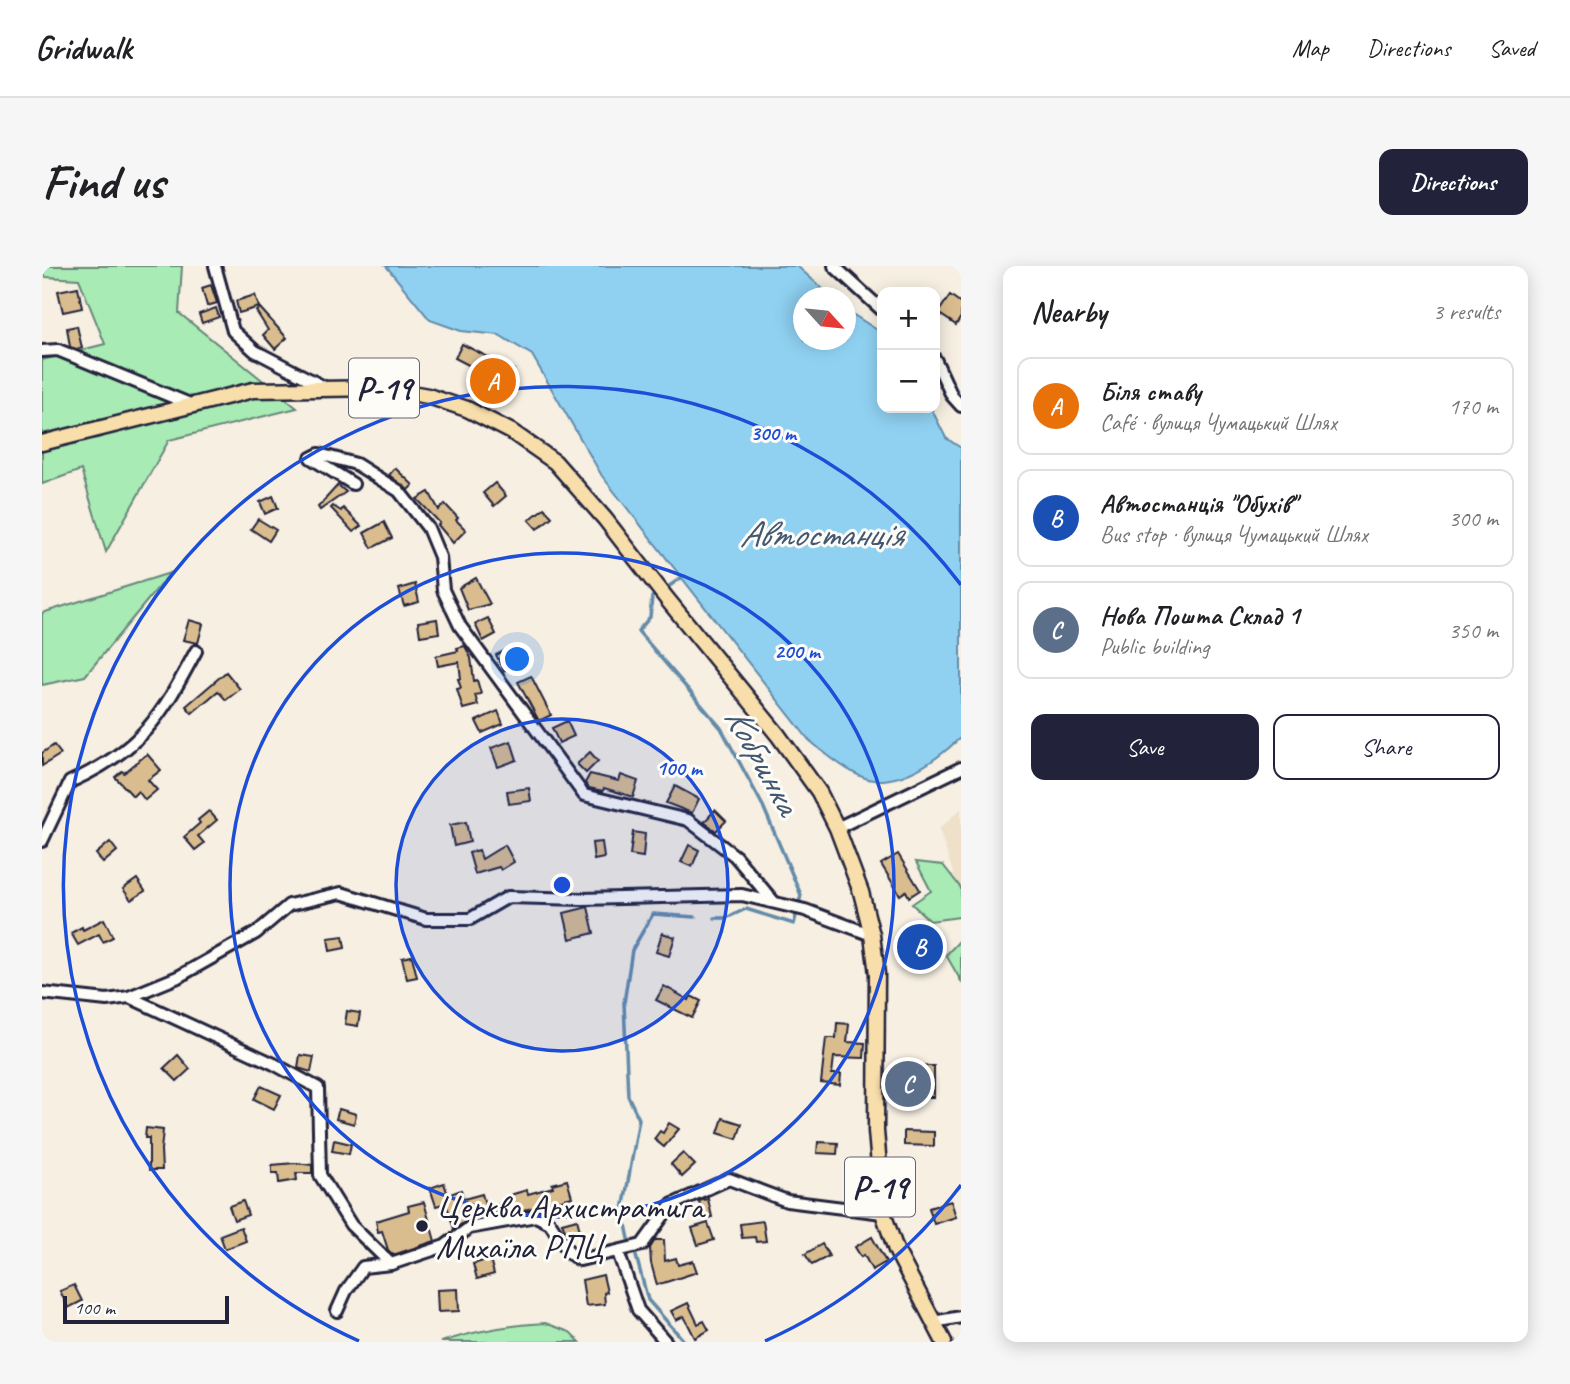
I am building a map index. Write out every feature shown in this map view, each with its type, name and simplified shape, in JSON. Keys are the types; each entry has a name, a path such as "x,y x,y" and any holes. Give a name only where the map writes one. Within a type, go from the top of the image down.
{"main road":[{"name":"Р-19","path":"42,443 253,390 383,388 428,396 467,409 512,432 555,462 605,519 778,735 819,792 837,828 861,892 872,935 877,974 876,1130 883,1213 896,1250 944,1342"}],"street":[{"path":"215,266 233,331 255,351 326,388"},
{"path":"834,266 877,305"},
{"path":"42,351 58,350 192,405"},
{"path":"940,370 952,396 961,406"},
{"path":"353,484 310,458 319,454 356,464 399,491 428,528 440,556 443,590 460,626 584,795 688,820 735,856 773,901"},
{"path":"42,841 70,782 99,769 143,736 171,699 197,651"},
{"path":"837,828 961,768"},
{"path":"42,993 107,1000 129,996 178,977 256,933 289,905 341,894 426,919 470,919 508,897 582,899 743,895 805,910 872,935"},
{"path":"129,996 318,1088 320,1175 351,1225 391,1264"},
{"path":"337,1311 362,1267 391,1264 446,1247 468,1228 536,1216 550,1223 570,1254 580,1260 642,1245 671,1205 729,1179 787,1201 883,1213"},
{"path":"618,1252 638,1310 666,1342"},
{"path":"933,1321 961,1317"}],"shaded area":[{"path":"961,809 961,888 957,884 939,829"}],"green space":[{"path":"42,266 182,266 179,313 297,408 169,440 106,552 81,470 42,484 42,360 105,344 79,279 46,277"},
{"path":"170,573 85,676 42,685 42,613"},
{"path":"916,862 943,865 961,888 961,919 959,917 930,921 912,904 931,891"},
{"path":"961,939 961,981 946,955"},
{"path":"545,1323 570,1332 580,1342 441,1342 492,1329"}],"water":[{"name":"Автостанція","path":"386,266 797,266 821,287 793,287 793,350 856,350 856,316 877,330 877,413 934,413 946,438 961,448 961,737 921,768 886,780 874,780 858,775 822,751 809,740 602,476 532,355 499,335 461,331 430,320"}],"building":[{"path":"211,285 217,303 207,306 202,288"},
{"path":"78,287 82,308 63,312 58,291"},
{"path":"255,295 259,307 239,313 236,301"},
{"path":"950,295 961,303 961,317 956,325 940,314"},
{"path":"216,308 219,317 202,323 199,314"},
{"path":"260,308 287,338 275,349 263,335 268,330 256,311"},
{"path":"77,326 82,348 77,349 70,347 67,328"},
{"path":"462,344 514,370 498,402 473,390 482,372 455,358"},
{"path":"395,468 413,485 408,490 389,475"},
{"path":"495,483 506,496 494,506 483,493"},
{"path":"338,485 346,492 320,510 318,507"},
{"path":"429,492 439,510 445,504 466,530 453,543 438,525 440,523 417,499"},
{"path":"273,496 278,508 265,514 260,502"},
{"path":"333,506 341,511 343,508 361,526 353,532 331,508"},
{"path":"544,508 552,517 537,529 529,520"},
{"path":"258,519 276,530 269,541 251,529"},
{"path":"384,522 392,538 372,548 364,533"},
{"path":"476,578 490,604 468,610 459,588"},
{"path":"415,584 419,602 404,606 399,589"},
{"path":"488,618 496,634 483,641 475,624"},
{"path":"437,619 439,633 420,636 418,622"},
{"path":"189,620 203,624 198,643 183,640"},
{"path":"465,646 471,658 474,681 477,680 481,694 475,695 478,705 463,709 457,689 461,688 458,679 461,679 459,662 438,666 436,656 458,651 457,648"},
{"path":"510,648 517,664 504,671 496,655"},
{"path":"226,672 240,689 226,700 218,691 192,713 186,706"},
{"path":"531,676 551,715 539,721 518,682"},
{"path":"498,711 503,724 482,733 476,721"},
{"path":"567,721 574,736 559,743 552,728"},
{"path":"511,741 517,760 498,767 491,748"},
{"path":"54,745 61,754 42,766 42,753"},
{"path":"590,752 598,761 586,773 577,764"},
{"path":"147,754 161,770 148,780 157,790 145,800 138,791 133,796 115,777"},
{"path":"590,774 619,781 621,775 638,781 633,797 604,788 603,791 589,788 585,783"},
{"path":"675,786 699,799 692,813 666,803"},
{"path":"529,788 531,801 509,804 507,791"},
{"path":"715,810 726,821 716,831 704,822"},
{"path":"209,811 217,820 198,836 204,843 195,850 184,837"},
{"path":"466,822 470,842 454,846 450,825"},
{"path":"633,832 645,834 643,857 630,855"},
{"path":"110,842 117,851 103,863 96,854"},
{"path":"602,842 604,858 594,860 592,843"},
{"path":"505,845 514,862 501,870 499,867 475,874 469,853 479,850 482,859"},
{"path":"689,845 699,850 692,867 681,862"},
{"path":"898,854 920,890 909,897 906,891 900,895 881,864"},
{"path":"137,879 145,891 131,900 123,889"},
{"path":"588,907 594,933 570,939 564,913"},
{"path":"104,919 113,937 103,942 99,934 78,945 71,933"},
{"path":"662,933 675,937 669,956 656,952"},
{"path":"922,933 923,940 927,940 928,954 923,954 923,962 914,963 911,934"},
{"path":"343,936 345,948 330,951 328,938"},
{"path":"412,956 417,977 407,979 402,958"},
{"path":"664,986 689,1000 691,996 701,1001 692,1018 656,1000"},
{"path":"347,1011 360,1013 358,1026 345,1024"},
{"path":"837,1023 849,1024 847,1042 865,1043 864,1058 834,1057 832,1074 841,1074 840,1085 821,1083 826,1038 836,1038"},
{"path":"178,1055 190,1069 177,1081 164,1068"},
{"path":"300,1055 314,1057 311,1072 298,1068"},
{"path":"903,1066 934,1066 934,1097 904,1097"},
{"path":"261,1086 281,1095 274,1109 254,1099"},
{"path":"339,1109 356,1114 354,1124 336,1119"},
{"path":"723,1118 742,1124 737,1139 718,1133"},
{"path":"669,1123 679,1129 664,1147 654,1139 660,1131 663,1133"},
{"path":"146,1128 163,1130 162,1170 149,1170 149,1138 145,1138"},
{"path":"904,1131 934,1132 934,1146 904,1145"},
{"path":"334,1140 351,1144 349,1154 332,1151"},
{"path":"818,1142 838,1143 837,1154 817,1153"},
{"path":"683,1153 695,1165 682,1177 671,1164"},
{"path":"272,1165 312,1165 312,1173 296,1173 297,1180 279,1183 278,1173 272,1173"},
{"path":"567,1180 572,1197 528,1209 468,1220 454,1229 446,1203 436,1206 430,1188 444,1183 448,1195 461,1190 464,1199 482,1194 486,1208 512,1200 510,1195 527,1190 528,1194"},
{"path":"708,1199 712,1217 703,1219 699,1201"},
{"path":"243,1201 248,1215 234,1220 229,1206"},
{"path":"951,1201 956,1217 934,1224 929,1208"},
{"path":"424,1202 435,1241 393,1255 388,1250 382,1231 378,1232 376,1221 409,1211 408,1206"},
{"path":"577,1219 580,1231 567,1235 562,1223"},
{"path":"763,1221 766,1241 756,1242 755,1237 742,1238 740,1224"},
{"path":"708,1223 714,1240 698,1245 692,1228"},
{"path":"241,1227 246,1241 225,1249 220,1235"},
{"path":"872,1237 886,1262 872,1270 864,1255 861,1257 855,1247"},
{"path":"655,1240 664,1240 665,1261 676,1258 678,1265 693,1261 697,1272 657,1285 650,1248"},
{"path":"822,1244 829,1256 812,1265 805,1254"},
{"path":"490,1259 494,1274 477,1279 473,1264"},
{"path":"603,1275 607,1292 604,1293 605,1304 586,1306 582,1280"},
{"path":"74,1285 82,1301 68,1308 60,1291"},
{"path":"458,1289 459,1311 438,1312 437,1290"},
{"path":"688,1303 698,1324 704,1321 709,1330 695,1338 684,1316 676,1320 671,1311"}],"waterway":[{"name":"Кобринка","path":"665,589 681,578"},
{"name":"Кобринка","path":"659,593 652,597 650,617 638,631 721,728 763,806 801,895 794,924 746,909 726,918 715,918"},
{"name":"Кобринка","path":"629,1239 623,1210 639,1119 628,1096 624,1003 632,950 653,914 695,917"},
{"name":"Кобринка","path":"636,1256 648,1300 685,1342"}],"place":[{"name":"Біля ставу","path":"493,381"},
{"name":"Автостанція \"Обухів\"","path":"920,947"},
{"name":"Нова Пошта Склад 1","path":"908,1084"},
{"name":"Церква Архистратига Михаїла РПЦ","path":"422,1226"}]}
